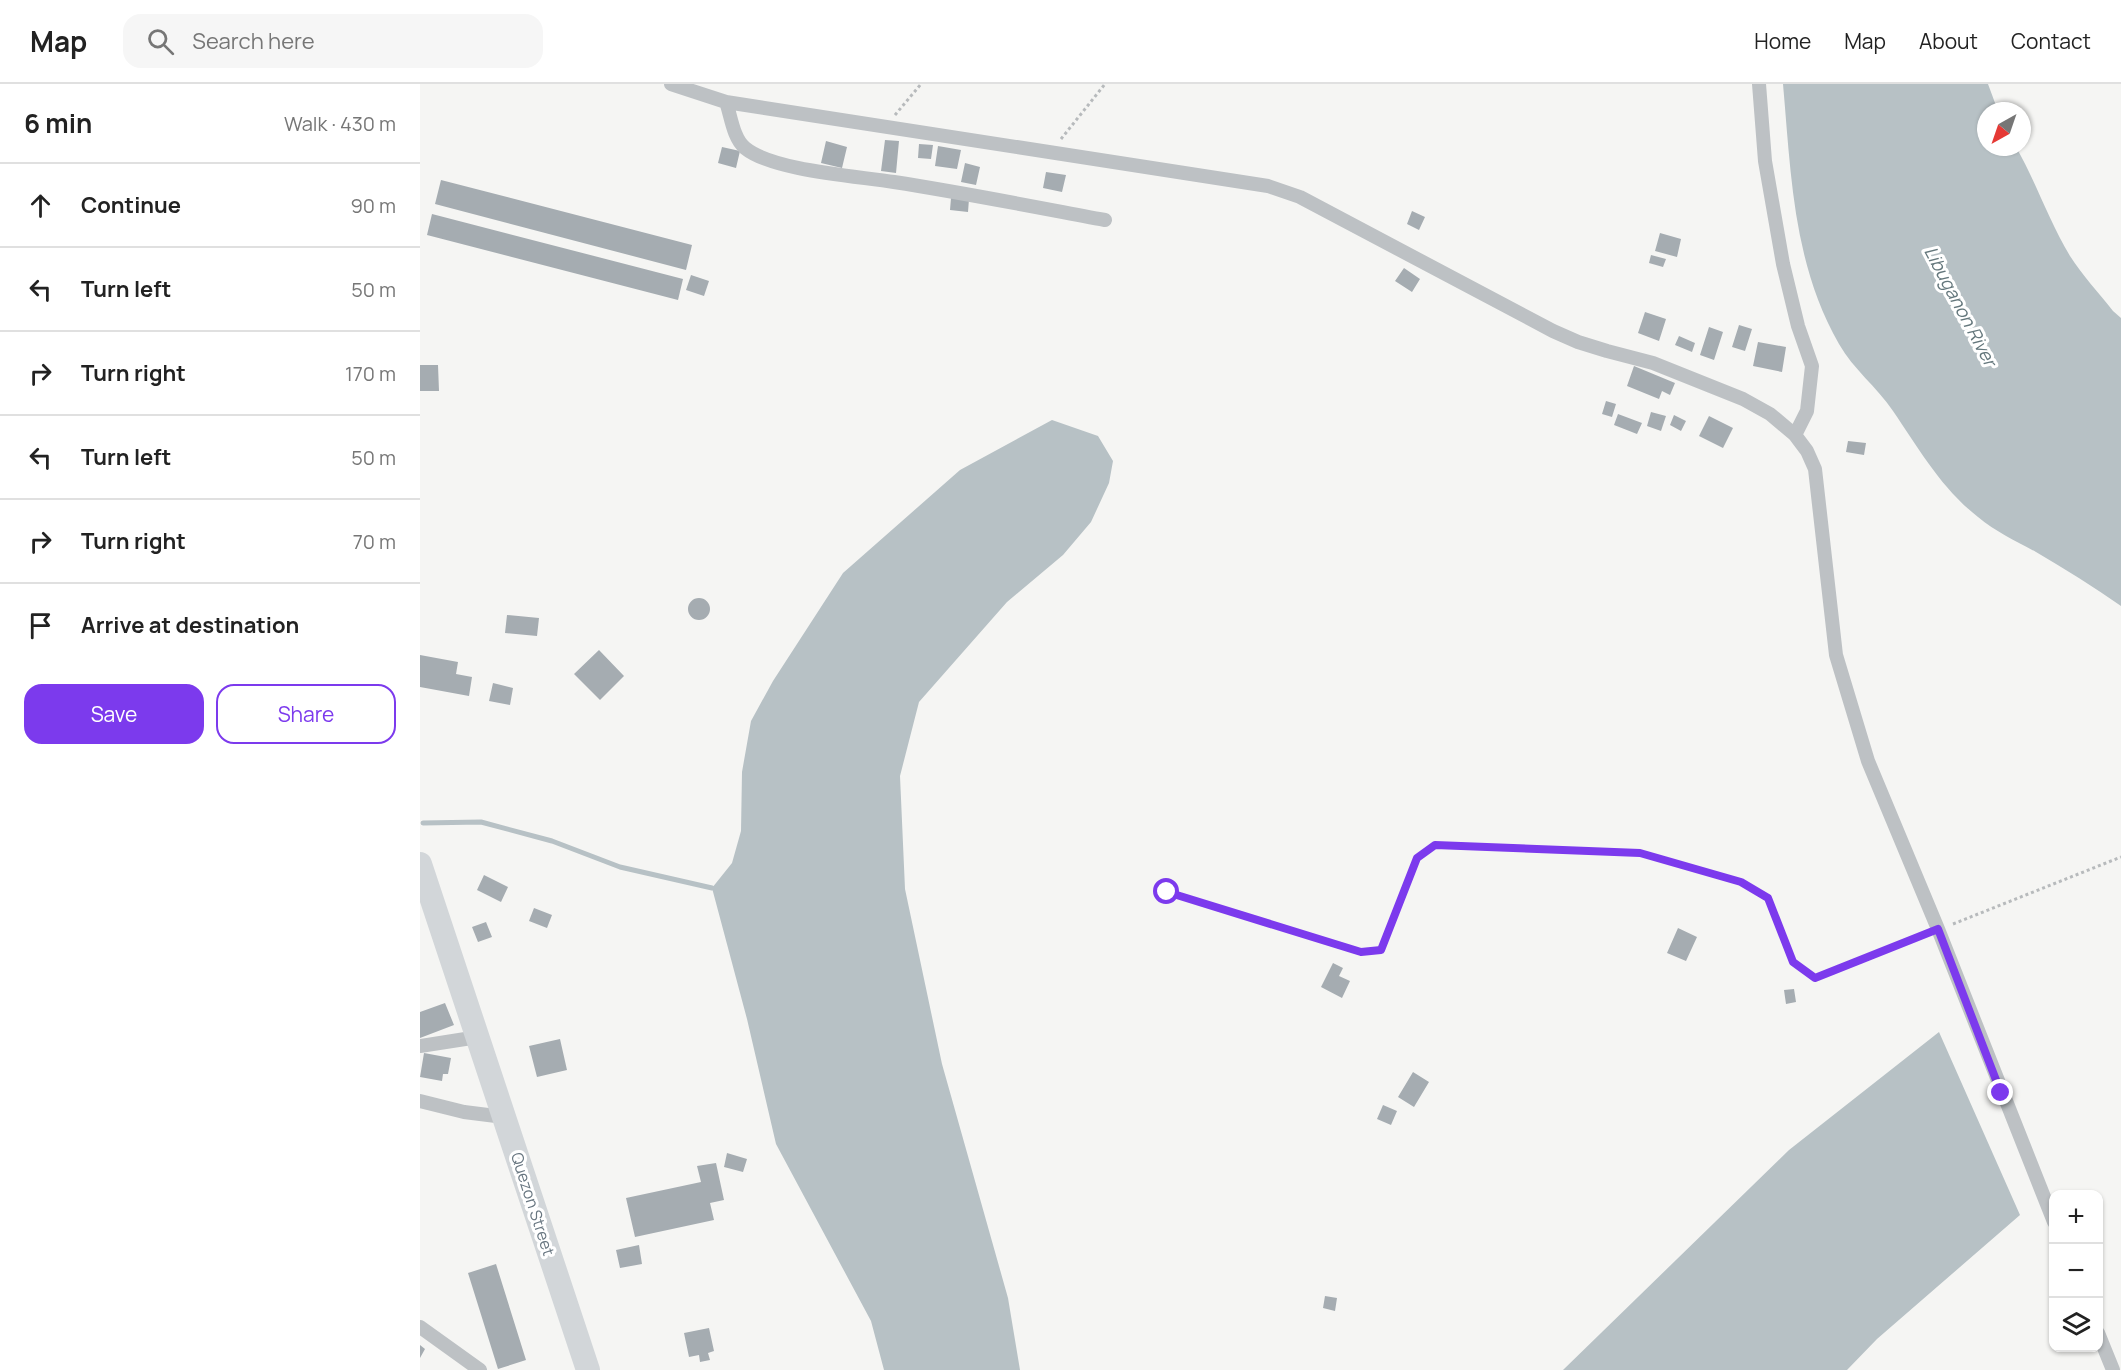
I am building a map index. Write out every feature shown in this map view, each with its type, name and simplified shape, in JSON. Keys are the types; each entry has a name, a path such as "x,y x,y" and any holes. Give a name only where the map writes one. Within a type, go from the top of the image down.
{"highway":[{"name":"Quezon Street","path":"420,864 588,1370"}],"street":[{"path":"671,84 726,102 1250,182 1285,191 1553,331 1606,351 1653,363 1743,399 1770,414 1795,435 1807,451 1815,469 1836,655 1869,761 2049,1209"},
{"path":"1759,84 1765,161 1783,264 1798,326 1812,366 1807,411 1795,435"},
{"path":"726,102 738,140 749,151 769,159 821,172 906,184 1105,220"},
{"path":"420,1047 478,1037"},
{"path":"420,1101 464,1112 504,1117"},
{"path":"420,1327 480,1370"},
{"path":"2103,1345 2113,1370"}],"path":[{"path":"885,127 921,84"},
{"path":"1051,152 1105,84"},
{"path":"1167,892 1361,952 1381,950 1417,858 1435,845 1640,853 1741,882 1768,898 1793,962 1815,978 2121,857"}],"water":[{"name":"Libuganon River","path":"1783,84 1988,84 1995,102 1977,102 1977,156 2021,156 2070,256 2121,318 2121,606 2058,565 1992,527 1965,506 1942,481 1887,402 1858,370 1839,344 1812,282 1803,250 1792,185"},
{"path":"1052,420 1098,436 1113,461 1109,483 1091,522 1063,555 1007,602 919,702 900,776 905,889 942,1064 1008,1298 1020,1370 884,1370 871,1321 776,1144 747,1019 712,888 732,863 741,831 742,772 751,721 773,681 843,573 960,470"},
{"path":"1939,1032 2020,1215 1877,1339 1847,1370 1563,1370 1789,1150"}],"building":[{"path":"885,140 899,141 896,173 881,171"},
{"path":"826,141 847,147 842,168 821,163"},
{"path":"919,144 933,145 931,159 918,158"},
{"path":"938,146 961,150 957,169 935,166"},
{"path":"722,147 740,151 736,168 718,163"},
{"path":"965,163 980,167 976,185 961,182"},
{"path":"1046,172 1066,175 1062,192 1043,188"},
{"path":"441,180 692,245 686,270 435,204"},
{"path":"951,198 969,199 968,212 950,210"},
{"path":"1412,211 1425,217 1419,230 1407,224"},
{"path":"432,214 683,279 678,300 427,235"},
{"path":"1660,233 1681,239 1677,257 1655,251"},
{"path":"1651,255 1666,259 1663,267 1649,263"},
{"path":"1404,268 1420,279 1412,292 1395,281"},
{"path":"691,275 709,281 704,296 686,290"},
{"path":"1645,312 1666,319 1659,341 1638,333"},
{"path":"1739,325 1752,329 1745,351 1732,347"},
{"path":"1709,327 1723,332 1714,360 1700,355"},
{"path":"1679,336 1695,343 1692,352 1675,345"},
{"path":"1758,342 1786,347 1782,372 1753,366"},
{"path":"420,365 438,365 439,391 420,391"},
{"path":"1634,366 1675,383 1670,395 1662,391 1659,399 1627,386"},
{"path":"1606,401 1616,404 1612,417 1602,414"},
{"path":"1651,412 1666,416 1661,431 1647,426"},
{"path":"1618,414 1642,423 1637,434 1614,425"},
{"path":"1674,415 1686,421 1681,431 1670,425"},
{"path":"1709,416 1733,428 1723,448 1699,436"},
{"path":"1848,441 1866,443 1864,455 1846,452"},
{"path":"699,598 707,601 710,609 707,617 699,620 691,617 688,609 691,601"},
{"path":"507,615 539,618 537,636 505,633"},
{"path":"599,650 624,676 600,700 574,674"},
{"path":"420,655 458,662 456,674 472,677 469,696 420,687"},
{"path":"493,683 513,688 510,705 489,701"},
{"path":"484,875 508,887 501,902 477,890"},
{"path":"534,908 552,915 547,928 529,921"},
{"path":"486,922 492,937 478,942 472,927"},
{"path":"1678,928 1697,937 1686,961 1667,953"},
{"path":"1333,963 1343,968 1339,976 1350,981 1342,998 1321,987"},
{"path":"1794,989 1796,1002 1786,1004 1784,990"},
{"path":"445,1003 454,1025 420,1038 420,1012"},
{"path":"560,1039 567,1070 537,1077 529,1046"},
{"path":"424,1053 451,1058 448,1074 443,1074 442,1081 420,1077"},
{"path":"1413,1072 1429,1082 1414,1107 1398,1097"},
{"path":"1383,1105 1397,1111 1391,1125 1377,1119"},
{"path":"727,1153 747,1159 743,1172 724,1167"},
{"path":"716,1163 724,1200 710,1203 714,1220 635,1237 626,1198 701,1182 697,1166"},
{"path":"639,1245 642,1264 620,1268 616,1250"},
{"path":"496,1264 526,1360 498,1369 468,1273"},
{"path":"1325,1296 1337,1298 1335,1311 1323,1308"},
{"path":"709,1328 714,1351 708,1353 710,1360 700,1362 699,1355 689,1357 684,1333"},
{"path":"420,1345 425,1349 420,1358"}],"waterway":[{"path":"423,823 481,822 552,841 620,867 712,888"}],"route":[{"path":"1167,892 1361,952 1381,950 1417,858 1435,845 1640,853 1741,882 1768,898 1793,962 1815,978 1938,929 2001,1093"}]}
